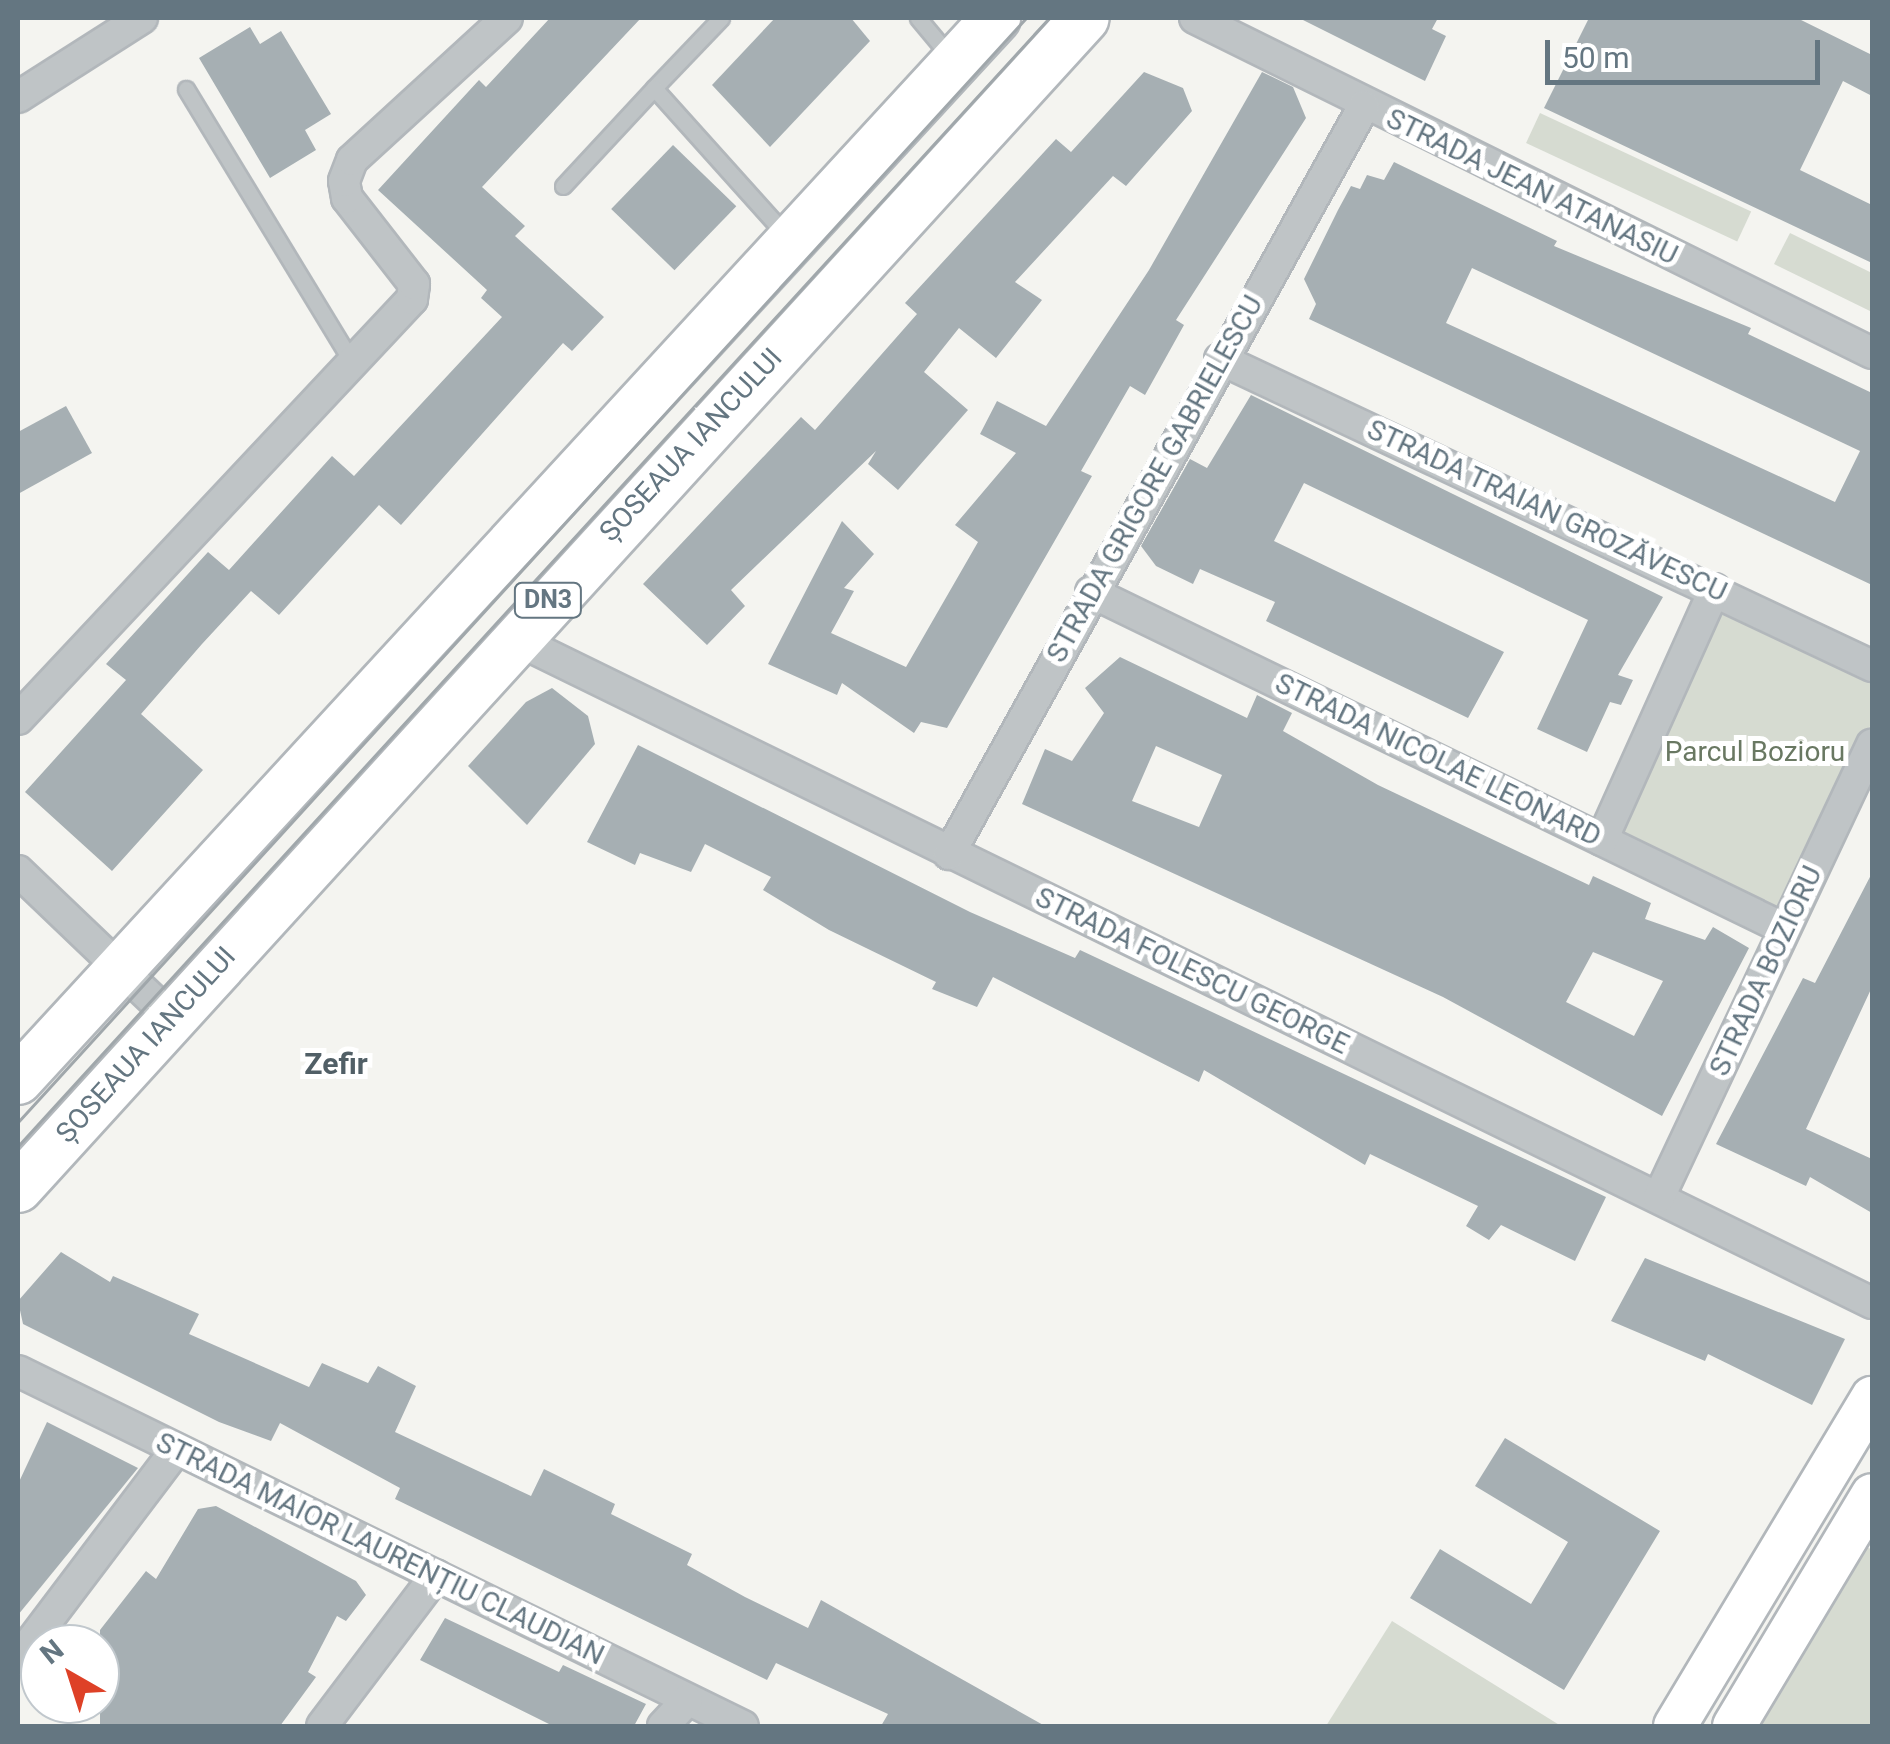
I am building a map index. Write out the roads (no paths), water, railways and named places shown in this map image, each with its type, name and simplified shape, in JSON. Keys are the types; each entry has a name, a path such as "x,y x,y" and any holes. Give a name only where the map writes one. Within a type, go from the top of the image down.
{"main road":[{"name":"DN3","path":"18,1080 996,18"},
{"name":"ȘOSEAUA IANCULUI","path":"18,1188 513,638 1085,18"}],"street":[{"path":"18,97 142,18"},
{"path":"18,719 412,299 414,284 348,198 352,160 507,18"},
{"name":"STRADA JEAN ATANASIU","path":"1194,18 1364,106 1872,353"},
{"name":"STRADA GRIGORE GABRIELESCU","path":"949,854 1220,359 1364,106"},
{"name":"STRADA TRAIAN GROZĂVESCU","path":"1220,359 1872,666"},
{"path":"1602,840 1715,590"},
{"name":"STRADA NICOLAE LEONARD","path":"1091,592 1785,930"},
{"name":"STRADA FOLESCU GEORGE","path":"513,638 1872,1303"},
{"name":"STRADA BOZIORU","path":"1659,1197 1872,745"},
{"path":"18,871 170,1017"},
{"name":"STRADA MAIOR LAURENȚIU CLAUDIAN","path":"18,1370 743,1726"},
{"path":"1675,1726 1872,1398"},
{"path":"18,1659 176,1450"},
{"path":"1734,1726 1868,1514"},
{"path":"322,1726 436,1574"},
{"path":"663,1726 688,1700"}],"lane":[{"path":"564,186 722,18"},
{"path":"918,18 955,63"},
{"path":"654,88 790,239"},
{"path":"186,89 354,365"}],"tram line":[{"path":"18,1122 1026,18"},
{"path":"18,1146 1049,18"}],"district":[{"name":"Zefir","path":"336,1064"}],"park label":[{"name":"Parcul Bozioru","path":"1755,752"}]}
